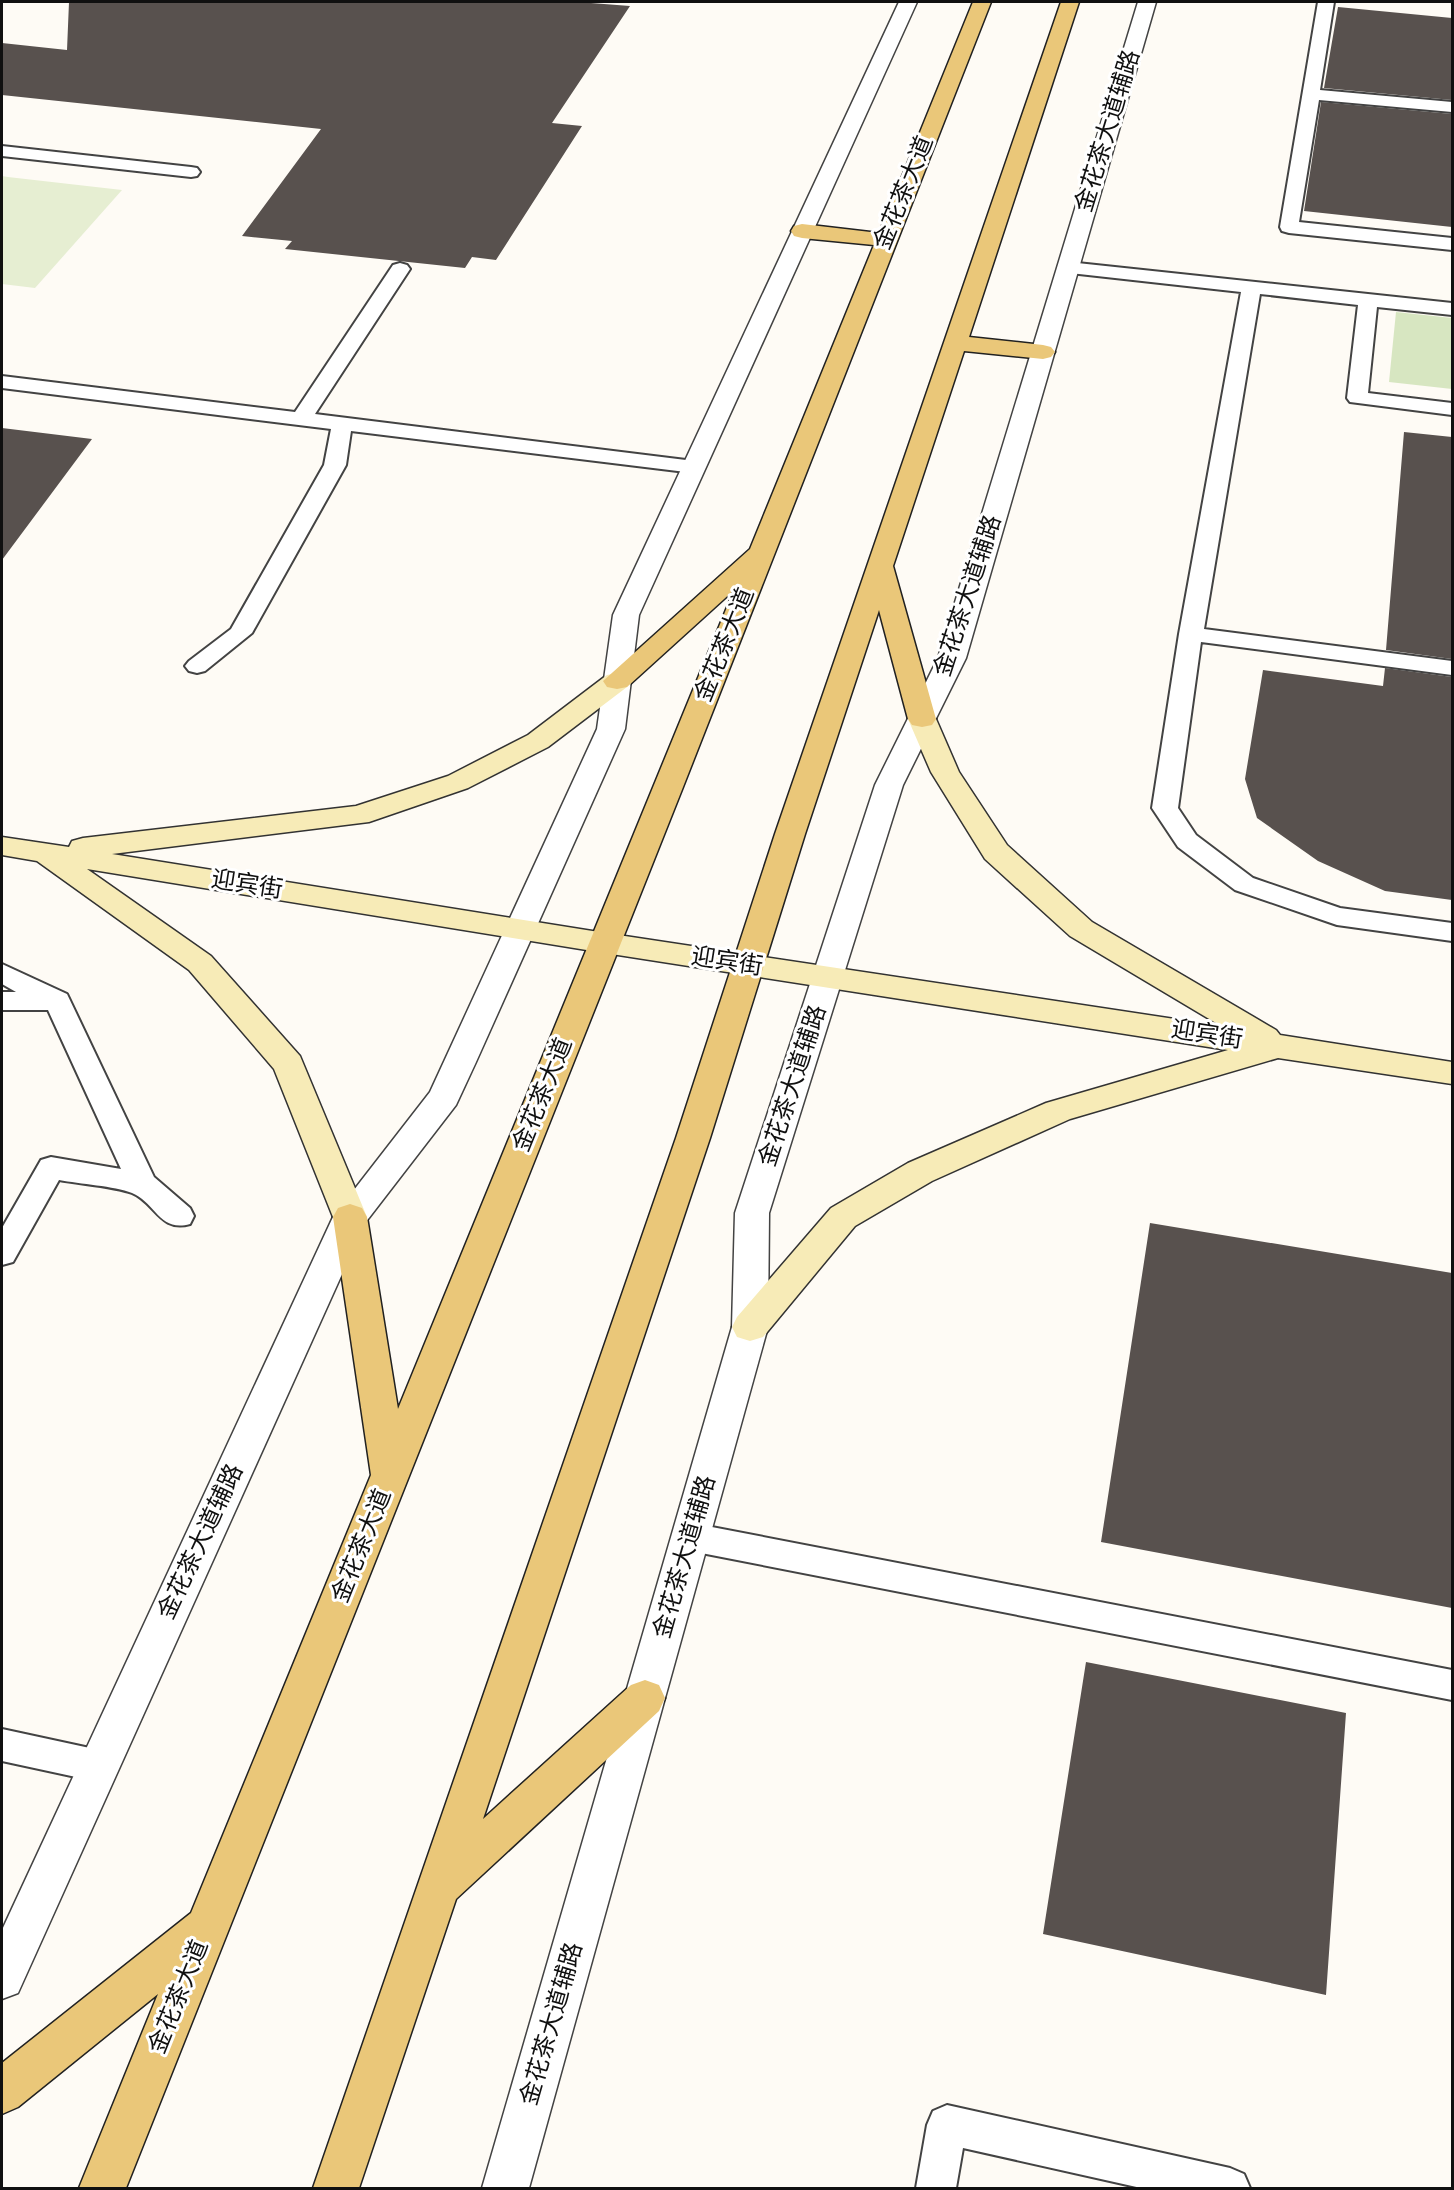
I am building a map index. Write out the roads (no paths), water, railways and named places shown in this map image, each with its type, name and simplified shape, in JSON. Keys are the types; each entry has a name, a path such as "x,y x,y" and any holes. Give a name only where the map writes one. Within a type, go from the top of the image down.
{"main road":[{"name":"金花茶大道","path":"102,2188 982,2"},
{"path":"336,2188 693,1138 880,566 1070,2"},
{"path":"802,231 886,240"},
{"path":"955,343 1043,352"},
{"path":"43,852 359,815 458,782 538,741 617,681 762,550"},
{"path":"880,566 922,719 945,772 996,852 1081,929 1279,1046"},
{"name":"迎宾街","path":"2,846 520,930 1452,1073"},
{"path":"43,852 200,963 288,1064 350,1217 390,1477"},
{"path":"750,1327 843,1216 920,1172 1058,1111 1279,1046"},
{"path":"438,1889 645,1698"},
{"path":"2,2091 208,1927"}],"street":[{"name":"金花茶大道辅路","path":"2,1978 350,1217 444,1097 610,729 626,615 908,2"},
{"name":"金花茶大道辅路","path":"506,2188 750,1327 752,1213 889,785 952,658 1147,2"}],"lane":[{"path":"1326,2 1289,228 1452,244"},
{"path":"1310,94 1452,107"},
{"path":"2,151 191,172"},
{"path":"1068,267 1452,309"},
{"path":"302,418 400,269"},
{"path":"1252,287 1191,634 1165,808 1187,841 1244,884 1337,916 1452,932"},
{"path":"1368,300 1357,398 1452,409"},
{"path":"2,382 694,467"},
{"path":"197,666 240,633 335,465 342,423"},
{"path":"1191,634 1452,668"},
{"path":"2,973 57,1001 142,1184 179,1216"},
{"path":"2,1001 57,1001"},
{"path":"2,1254 51,1168 142,1184"},
{"path":"691,1537 1452,1685"},
{"path":"2,1745 99,1766"},
{"path":"936,2188 947,2125 1230,2188"}]}
